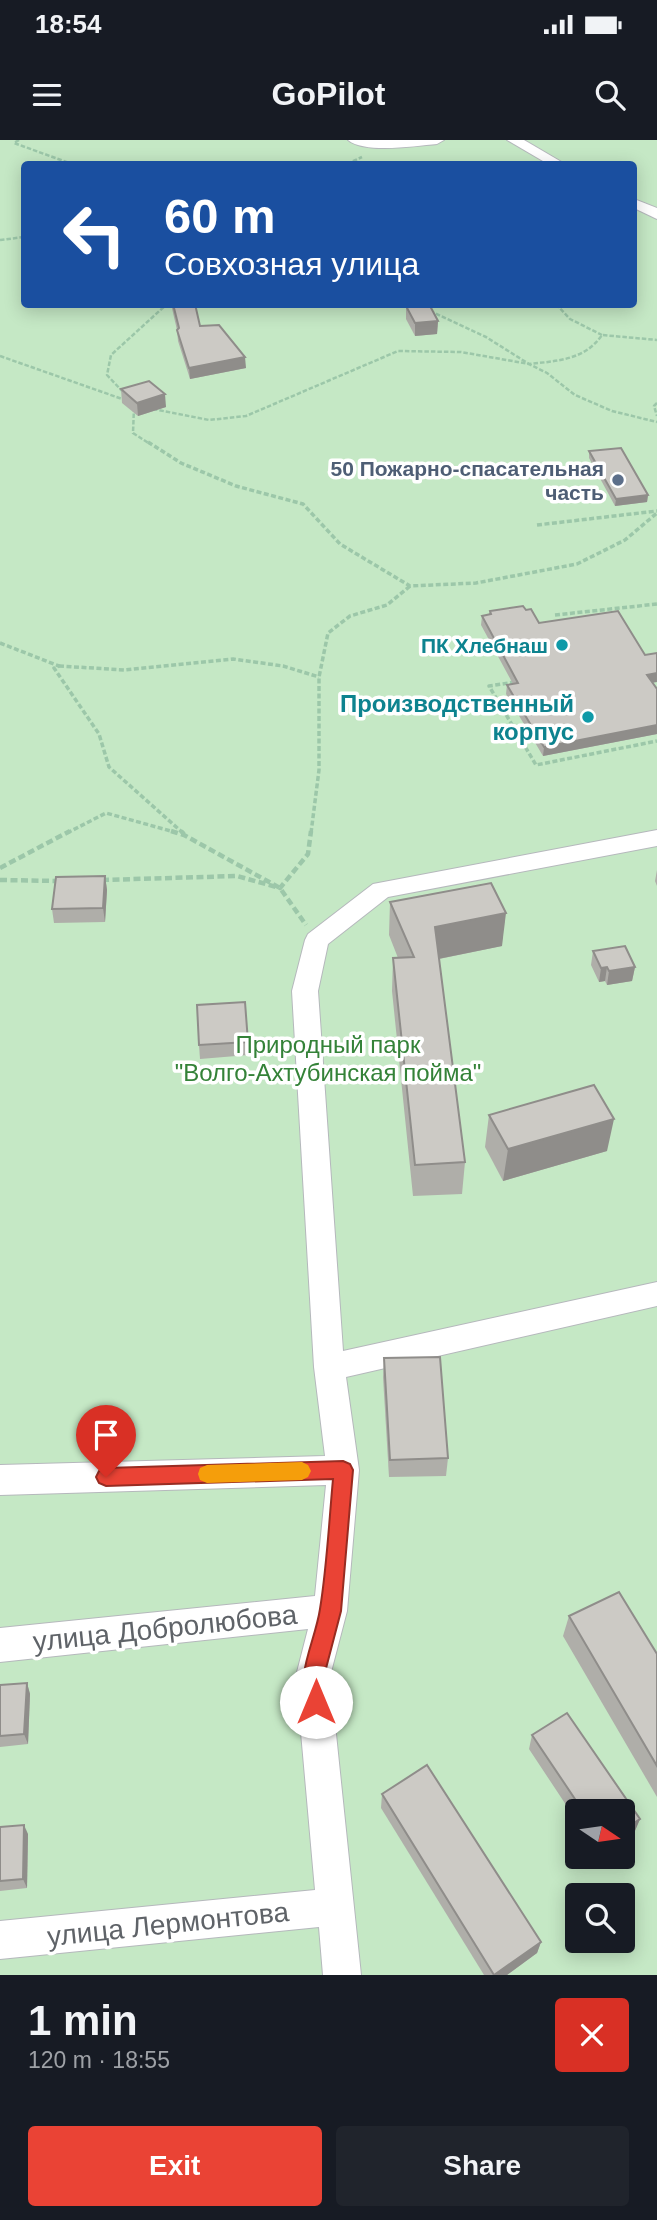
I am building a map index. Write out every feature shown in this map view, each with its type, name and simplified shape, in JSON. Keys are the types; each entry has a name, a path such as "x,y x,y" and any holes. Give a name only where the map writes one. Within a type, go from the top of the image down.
{"street":[{"path":"355,140 383,144 437,140"},
{"path":"514,140 552,161"},
{"path":"637,204 657,214"},
{"path":"342,1975 313,1676 330,1611 343,1470 329,1367 305,991 317,940 381,890 657,838"},
{"path":"329,1367 657,1294"},
{"path":"0,1480 343,1470"},
{"name":"улица Добролюбова","path":"0,1645 330,1611"},
{"name":"улица Лермонтова","path":"0,1940 337,1907"}],"path":[{"path":"19,140 14,143 64,161"},
{"path":"0,240 21,237"},
{"path":"163,308 111,355 107,375 134,403 133,433 181,463 236,486 303,504 340,544 410,586 476,583 577,564 625,540 657,512"},
{"path":"560,308 570,319 602,335 657,340"},
{"path":"428,310 486,337 547,373 575,395 612,411 657,422"},
{"path":"147,407 209,420 246,416 398,351 461,352 529,364 573,358 596,348 602,335"},
{"path":"0,356 134,403"},
{"path":"657,403 654,406 657,416"},
{"path":"537,525 657,512"},
{"path":"280,888 308,854 319,771 319,677 328,633 350,617 387,605 410,586"},
{"path":"555,615 657,604"},
{"path":"0,643 59,666 125,670 233,659 283,666 319,677"},
{"path":"59,666 54,667 99,734 109,767 184,835"},
{"path":"528,679 489,686 536,765 657,741"},
{"path":"0,868 106,813 184,835 280,888 317,940"},
{"path":"97,880 237,876 280,888"},
{"path":"0,880 71,881"}],"green space":[{"name":"Природный парк \"Волго-Ахтубинская пойма\"","path":"0,140 657,140 657,1975 0,1975"}],"building":[{"path":"174,308 196,308 200,326 219,325 245,357 189,368 177,330 179,328"},
{"path":"407,308 431,308 438,321 415,323"},
{"path":"149,381 165,394 137,403 121,389"},
{"name":"50 Пожарно-спасательная часть","path":"621,448 648,495 616,499 589,451"},
{"path":"523,606 526,610 531,609 539,623 618,611 645,655 657,653 657,673 647,675 657,689 657,725 544,747 507,685 518,683 482,616 491,614 490,611"},
{"path":"105,876 103,908 52,909 56,877"},
{"path":"491,883 506,913 435,927 465,1162 415,1165 393,958 414,957 390,902"},
{"path":"625,946 635,967 609,971 607,967 601,968 593,951"},
{"path":"245,1002 248,1042 199,1045 197,1005"},
{"path":"594,1085 614,1119 508,1149 489,1115"},
{"path":"440,1357 448,1458 390,1460 384,1358"},
{"path":"619,1592 657,1654 657,1766 569,1616"},
{"path":"27,1683 24,1734 0,1736 0,1685"},
{"path":"567,1713 626,1799 575,1799 532,1735"},
{"path":"427,1765 541,1942 494,1975 382,1794"},
{"path":"24,1825 23,1879 0,1881 0,1827"}],"slow traffic":[{"path":"207,1474 302,1471"}],"place":[{"name":"50 Пожарно-спасательная часть","path":"618,480"},
{"name":"ПК Хлебнаш","path":"562,645"},
{"name":"Производственный корпус","path":"588,717"}],"route":[{"path":"106,1477 343,1470 330,1611 313,1676 316,1702"}]}
